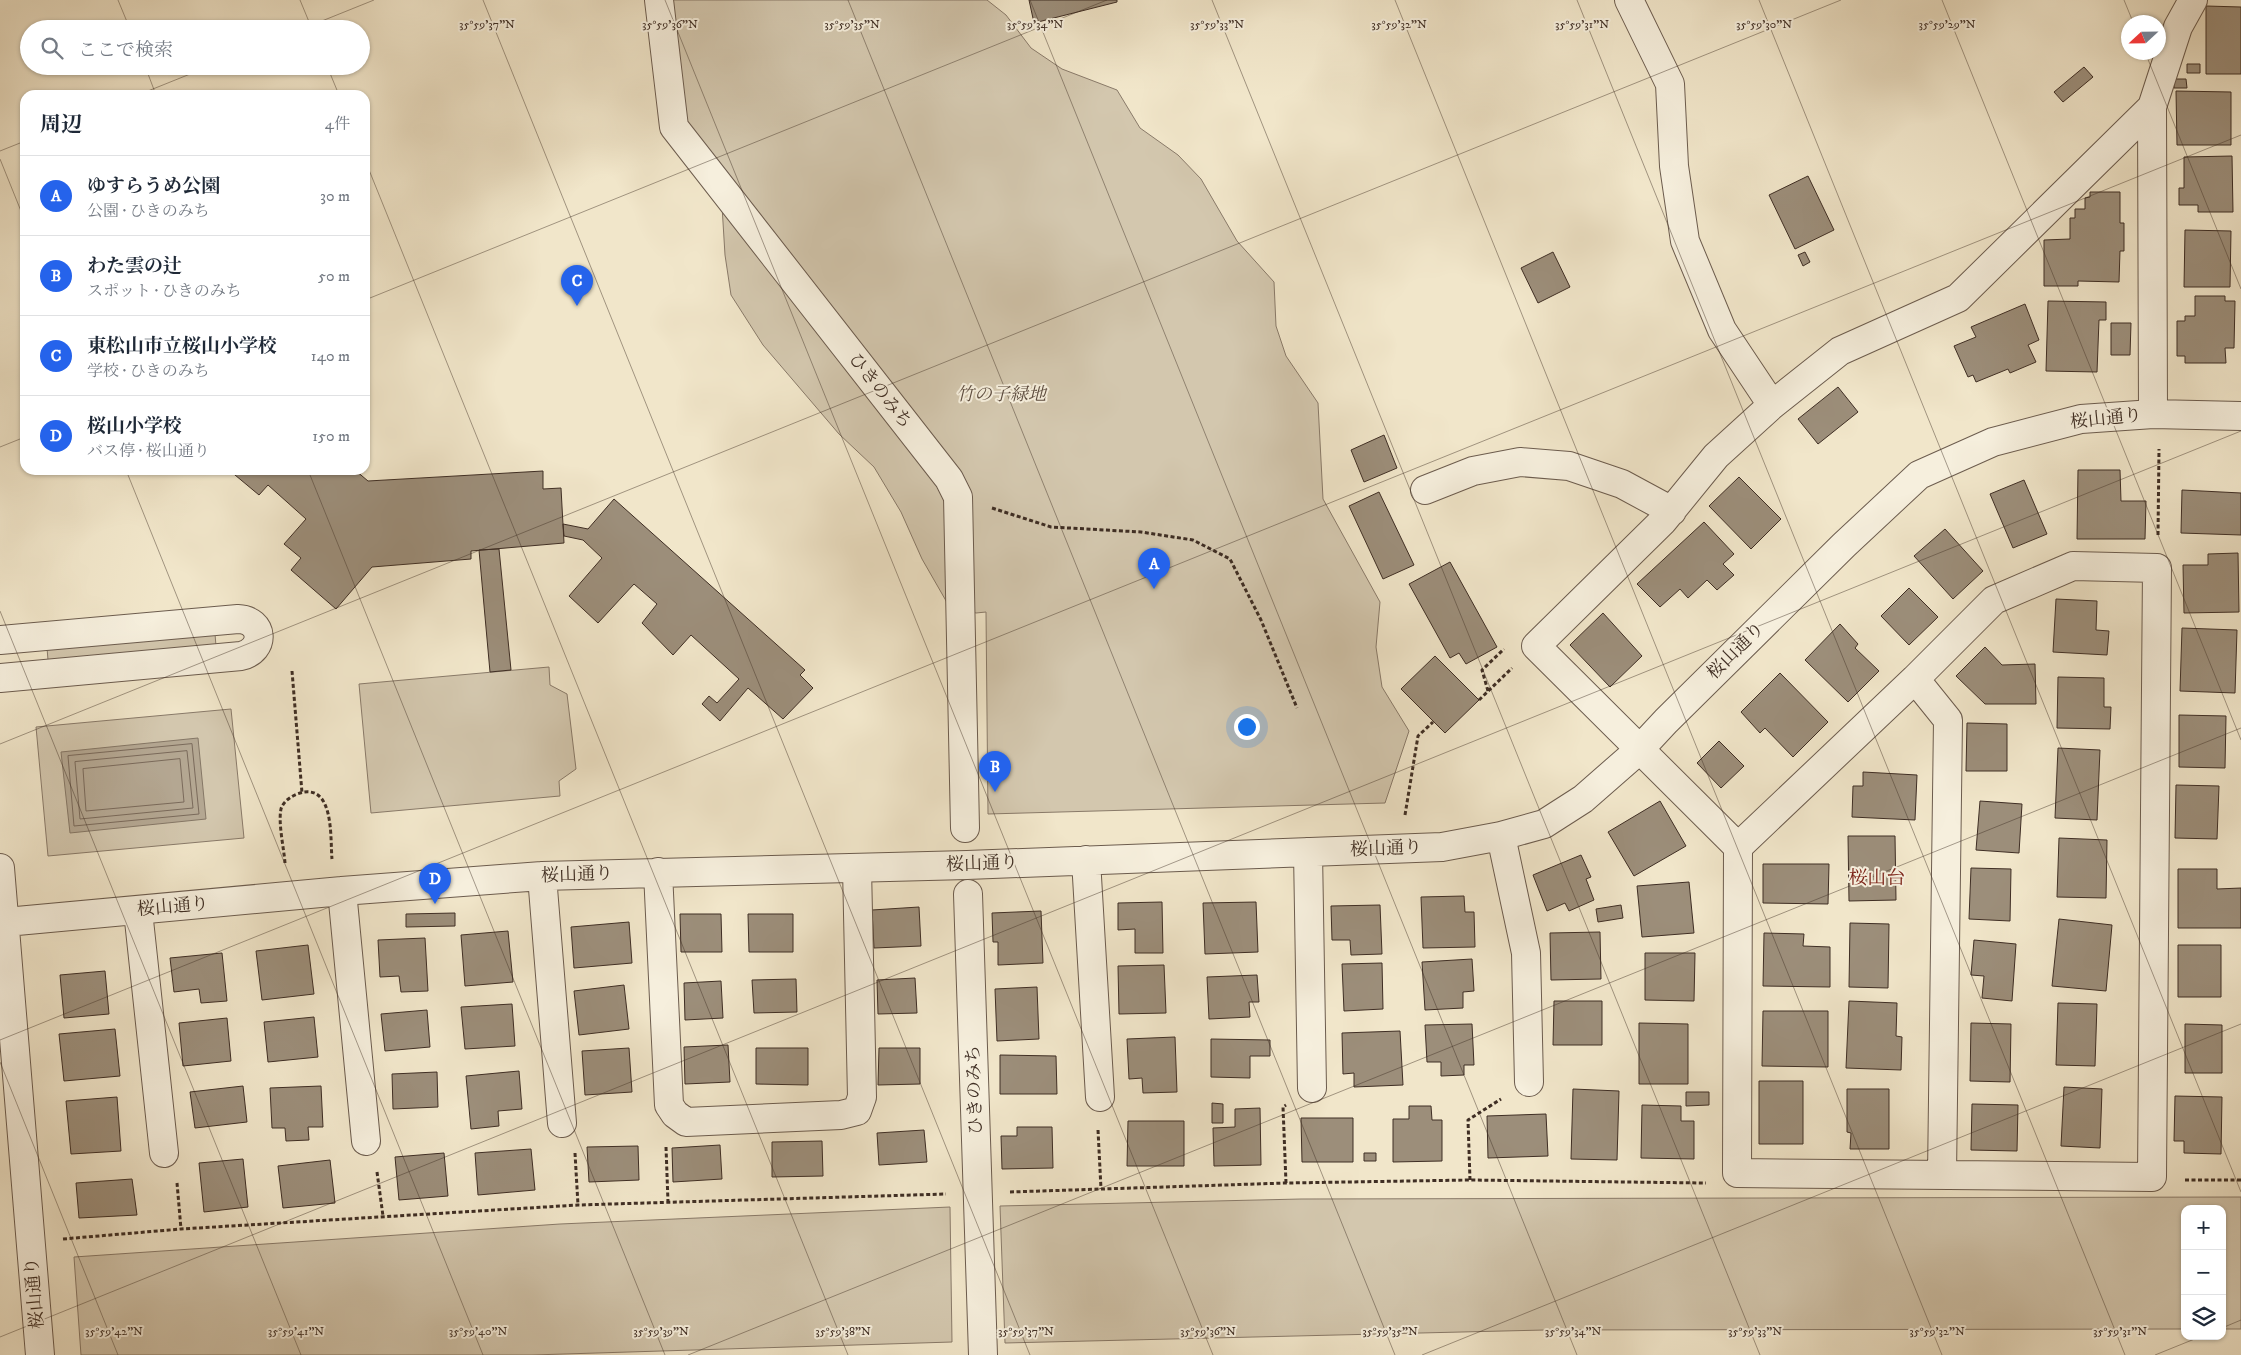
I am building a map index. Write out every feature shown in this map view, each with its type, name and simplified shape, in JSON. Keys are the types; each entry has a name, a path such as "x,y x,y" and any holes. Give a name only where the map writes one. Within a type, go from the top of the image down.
{"street":[{"name":"ひきのみち","path":"659,0 674,127 949,480 958,497 965,828"},
{"path":"1629,0 1670,84 1674,166 1685,241 1722,330 1772,404"},
{"path":"2153,414 2152,107 2178,27 2194,0"},
{"path":"1738,846 1915,679 1994,600 2073,566 2157,568 2152,1177 1737,1173 1738,846 1536,646 1672,511 1716,456 1772,404 1840,351 1958,298 2152,107"},
{"name":"桜山通り","path":"40,1354 6,922 342,891 542,876 856,868 1442,847 1501,836 1544,824 1583,799 1640,750 1666,721 1844,545 1919,475 1993,442 2082,419 2153,414 2241,416"},
{"path":"1425,490 1473,471 1520,462 1569,466 1622,484 1672,511"},
{"path":"0,640 238,618 254,625 258,636 258,641 252,651 241,656 0,678"},
{"path":"1915,679 1948,720 1942,1175"},
{"path":"1501,836 1526,953 1529,1082"},
{"path":"1308,852 1312,1088"},
{"path":"1086,860 1100,1097"},
{"path":"0,868 6,922"},
{"path":"658,872 669,1105 675,1114 686,1122 841,1115 858,1111 862,1097 856,868"},
{"path":"542,876 562,1123"},
{"path":"342,891 366,1141"},
{"name":"ひきのみち","path":"968,894 983,1355"},
{"path":"138,910 164,1153"}],"path":[{"path":"2157,568 2159,449"},
{"path":"958,497 1051,527 1141,532 1193,540 1230,559 1261,620 1297,708"},
{"path":"292,671 302,793"},
{"path":"1479,700 1494,686"},
{"path":"1405,815 1418,736 1433,722"},
{"path":"285,866 280,812 288,799 302,793 314,794 323,799 329,810 332,862"},
{"path":"1470,1180 1468,1120 1529,1082"},
{"path":"1286,1183 1283,1107 1312,1088"},
{"path":"1100,1097 1097,1117 1101,1189"},
{"path":"668,1202 665,1127 669,1105"},
{"path":"562,1123 575,1152 578,1205"},
{"path":"366,1141 375,1162 383,1216"},
{"path":"164,1153 177,1179 181,1229"},
{"path":"31,1242 181,1229 578,1205 1286,1183 1470,1180 1713,1183 1737,1173"},
{"path":"2152,1177 2166,1180 2241,1180"}],"green space":[{"name":"竹の子緑地","path":"671,0 987,0 1006,15 1031,48 1062,69 1117,90 1140,128 1178,155 1201,179 1237,241 1274,282 1276,326 1286,356 1318,403 1323,499 1380,602 1376,647 1382,687 1409,731 1385,803 988,814 986,612 976,613 949,606 922,559 901,512 874,467 839,434 763,345 731,295 725,255 722,206 686,125"},
{"path":"215,634 216,646 48,660 47,648"},
{"path":"549,667 550,685 567,694 576,769 559,781 560,796 371,813 359,684"},
{"path":"231,709 244,838 48,856 36,727"},
{"path":"2241,1197 2241,1329 2226,1329 2226,1205 2181,1205 2181,1329 1545,1330 1005,1343 1000,1206 1301,1199"},
{"path":"950,1207 952,1342 532,1355 81,1355 74,1257 560,1224"}],"water":[{"path":"198,738 206,819 70,833 61,752"}],"building":[{"path":"1029,0 1117,0 1117,2 1034,23"},
{"path":"2206,6 2241,7 2241,74 2206,74"},
{"path":"2187,64 2200,64 2200,73 2187,73"},
{"path":"2084,67 2093,77 2063,102 2054,92"},
{"path":"2174,79 2186,79 2187,88 2174,88"},
{"path":"2176,91 2231,92 2231,145 2177,145"},
{"path":"2232,156 2233,212 2198,212 2198,205 2179,205 2179,188 2184,188 2184,157"},
{"path":"1808,176 1834,230 1795,249 1769,195"},
{"path":"2090,192 2120,192 2120,223 2124,223 2124,251 2120,251 2119,282 2078,281 2078,286 2044,286 2044,240 2070,239 2070,218 2075,218 2075,209 2085,209 2085,198 2090,197"},
{"path":"2185,230 2231,231 2230,287 2184,287"},
{"path":"1553,252 1570,287 1538,303 1521,268"},
{"path":"1805,252 1810,262 1803,266 1798,255"},
{"path":"2195,296 2225,296 2225,301 2235,301 2234,348 2225,348 2226,363 2185,363 2185,356 2177,356 2177,321 2185,321 2185,316 2195,316"},
{"path":"2048,301 2106,302 2106,320 2099,320 2097,372 2046,371"},
{"path":"2025,304 2039,340 2028,345 2036,362 2010,373 2008,369 1976,382 1973,375 1968,377 1954,346 1976,337 1971,327"},
{"path":"2111,323 2131,323 2130,355 2111,355"},
{"path":"1838,387 1858,412 1818,444 1798,419"},
{"path":"1384,435 1397,468 1364,482 1351,450"},
{"path":"2078,470 2120,470 2121,501 2146,501 2145,539 2077,539"},
{"path":"543,471 543,489 561,488 564,543 471,551 471,559 372,567 336,609 291,570 301,558 284,544 306,519 268,485 259,495 235,475 361,475 368,481"},
{"path":"1739,477 1781,519 1751,549 1709,506"},
{"path":"2024,480 2047,534 2013,548 1990,494"},
{"path":"2182,490 2241,493 2241,535 2181,533"},
{"path":"1379,492 1414,565 1383,579 1349,506"},
{"path":"614,499 805,670 800,675 813,688 783,719 748,688 720,721 702,704 709,696 717,703 739,679 691,635 673,655 642,623 657,604 634,584 598,623 569,596 602,558 583,540 564,536 563,524 588,529"},
{"path":"1704,522 1734,554 1723,564 1734,575 1717,590 1707,580 1688,598 1680,589 1660,607 1637,584"},
{"path":"1945,529 1983,571 1953,599 1914,556"},
{"path":"499,549 511,670 490,672 479,550"},
{"path":"2238,553 2239,612 2184,613 2183,565 2208,565 2208,554"},
{"path":"1450,562 1497,647 1466,664 1459,653 1450,658 1409,584"},
{"path":"1909,588 1938,617 1909,645 1881,616"},
{"path":"2056,599 2097,601 2096,630 2109,631 2107,655 2053,652"},
{"path":"1603,613 1642,656 1610,687 1570,645"},
{"path":"1840,624 1858,644 1855,648 1879,671 1848,702 1805,660"},
{"path":"2182,628 2237,630 2235,693 2180,691"},
{"path":"1985,647 2002,665 2035,664 2036,704 1985,704 1956,676"},
{"path":"1435,656 1479,700 1445,733 1401,689"},
{"path":"1780,673 1828,722 1793,757 1765,728 1760,733 1741,712"},
{"path":"2058,677 2104,678 2104,707 2111,707 2110,729 2057,728"},
{"path":"2179,715 2226,716 2225,768 2179,767"},
{"path":"1967,723 2007,724 2007,771 1966,771"},
{"path":"1719,741 1744,766 1721,788 1697,763"},
{"path":"2058,748 2100,750 2097,820 2055,818"},
{"path":"1863,772 1917,775 1915,820 1852,817 1853,786 1863,786"},
{"path":"2176,785 2219,786 2217,839 2175,838"},
{"path":"1660,801 1686,846 1634,876 1608,832"},
{"path":"1980,801 2022,804 2019,853 1976,850"},
{"path":"1848,836 1895,836 1896,900 1849,901"},
{"path":"2059,838 2107,840 2106,898 2057,897"},
{"path":"1581,855 1591,877 1586,879 1594,900 1569,911 1565,903 1547,911 1533,875"},
{"path":"1763,864 1829,864 1828,904 1763,903"},
{"path":"1971,868 2011,869 2010,921 1969,919"},
{"path":"2178,869 2217,869 2217,889 2241,888 2241,928 2178,928"},
{"path":"1689,882 1694,933 1642,937 1637,886"},
{"path":"1464,896 1465,912 1474,912 1475,947 1423,948 1421,897"},
{"path":"1162,902 1163,953 1135,953 1135,929 1118,930 1118,903"},
{"path":"1256,902 1258,952 1205,954 1203,903"},
{"path":"1380,905 1382,954 1351,955 1350,940 1332,940 1331,906"},
{"path":"1621,905 1623,918 1598,922 1596,909"},
{"path":"919,907 921,946 874,948 872,910"},
{"path":"1041,911 1043,963 998,965 998,942 993,942 992,913"},
{"path":"455,913 455,926 406,927 406,914"},
{"path":"680,914 721,914 722,952 681,952"},
{"path":"748,914 793,914 793,952 749,952"},
{"path":"2059,919 2112,925 2106,991 2052,986"},
{"path":"629,922 632,963 574,968 571,927"},
{"path":"1850,923 1889,924 1888,988 1849,987"},
{"path":"508,931 513,982 465,986 461,935"},
{"path":"1600,932 1601,979 1551,980 1550,933"},
{"path":"1764,933 1804,934 1803,946 1830,947 1830,987 1763,986"},
{"path":"425,938 428,991 401,992 399,976 380,977 378,940"},
{"path":"1974,940 2016,944 2012,1001 1982,998 1984,976 1971,975"},
{"path":"308,945 314,994 262,1000 256,951"},
{"path":"2178,945 2221,945 2221,997 2178,997"},
{"path":"222,953 227,1001 201,1003 199,989 174,992 170,958"},
{"path":"1645,953 1695,953 1694,1001 1645,1000"},
{"path":"1472,959 1474,991 1463,992 1463,1008 1425,1010 1422,962"},
{"path":"1382,963 1383,1009 1344,1011 1342,964"},
{"path":"1164,965 1166,1013 1119,1014 1118,966"},
{"path":"105,971 109,1014 64,1018 60,975"},
{"path":"1257,975 1259,1002 1249,1002 1250,1017 1209,1019 1207,977"},
{"path":"915,978 917,1013 878,1014 877,980"},
{"path":"796,979 797,1012 754,1013 752,980"},
{"path":"721,981 723,1018 685,1020 684,983"},
{"path":"624,985 629,1029 579,1035 574,991"},
{"path":"1037,987 1039,1039 997,1041 995,989"},
{"path":"1554,1001 1602,1001 1602,1045 1553,1045"},
{"path":"1849,1001 1897,1003 1896,1036 1902,1037 1901,1070 1846,1068"},
{"path":"2058,1003 2097,1004 2095,1066 2056,1065"},
{"path":"512,1004 515,1046 465,1049 461,1007"},
{"path":"427,1010 430,1047 385,1051 381,1014"},
{"path":"1763,1011 1828,1011 1828,1067 1762,1066"},
{"path":"314,1017 318,1057 268,1062 264,1022"},
{"path":"227,1018 231,1061 183,1066 179,1023"},
{"path":"1639,1023 1688,1024 1688,1084 1639,1084"},
{"path":"1971,1023 2011,1024 2010,1082 1970,1081"},
{"path":"1472,1024 1474,1065 1464,1065 1464,1075 1441,1076 1441,1062 1427,1062 1425,1025"},
{"path":"2185,1024 2222,1025 2222,1073 2185,1073"},
{"path":"115,1029 120,1076 64,1081 59,1034"},
{"path":"1400,1031 1403,1085 1354,1087 1354,1073 1343,1074 1342,1033"},
{"path":"1175,1037 1177,1092 1143,1093 1142,1078 1129,1079 1127,1039"},
{"path":"1211,1039 1270,1040 1270,1056 1250,1056 1250,1078 1211,1077"},
{"path":"728,1045 730,1082 685,1084 684,1047"},
{"path":"629,1048 632,1092 585,1095 582,1051"},
{"path":"756,1048 808,1048 808,1085 756,1084"},
{"path":"879,1048 920,1048 920,1084 878,1085"},
{"path":"1000,1055 1056,1056 1057,1094 1000,1094"},
{"path":"519,1071 522,1109 498,1111 499,1126 471,1129 466,1076"},
{"path":"437,1072 438,1107 393,1109 392,1074"},
{"path":"1759,1081 1803,1081 1803,1144 1759,1144"},
{"path":"243,1086 247,1122 195,1128 190,1092"},
{"path":"321,1086 323,1127 308,1127 309,1140 286,1141 285,1128 272,1128 270,1088"},
{"path":"2064,1087 2102,1089 2100,1148 2061,1146"},
{"path":"1573,1089 1619,1091 1617,1160 1571,1159"},
{"path":"1847,1089 1889,1089 1889,1149 1850,1149 1851,1133 1847,1132"},
{"path":"1686,1092 1709,1092 1709,1105 1686,1106"},
{"path":"2175,1096 2222,1097 2221,1154 2184,1153 2184,1141 2174,1141"},
{"path":"117,1097 121,1151 71,1154 66,1101"},
{"path":"1212,1103 1223,1104 1223,1123 1212,1123"},
{"path":"1972,1104 2018,1105 2017,1151 1971,1150"},
{"path":"1642,1105 1681,1106 1681,1121 1694,1121 1694,1159 1641,1158"},
{"path":"1409,1106 1431,1106 1432,1120 1442,1120 1442,1161 1393,1162 1393,1119 1409,1119"},
{"path":"1260,1108 1261,1165 1214,1166 1213,1128 1235,1127 1235,1109"},
{"path":"1546,1114 1548,1156 1488,1158 1487,1116"},
{"path":"1301,1118 1353,1118 1353,1162 1302,1162"},
{"path":"1128,1121 1184,1121 1184,1166 1127,1166"},
{"path":"1017,1127 1052,1127 1053,1168 1002,1169 1001,1136 1017,1136"},
{"path":"924,1130 927,1162 879,1165 877,1133"},
{"path":"822,1141 823,1176 772,1177 772,1142"},
{"path":"720,1145 722,1179 673,1182 672,1148"},
{"path":"638,1146 639,1180 589,1182 587,1147"},
{"path":"531,1149 535,1190 478,1195 475,1153"},
{"path":"444,1153 448,1196 399,1200 395,1157"},
{"path":"1364,1153 1376,1153 1376,1161 1364,1161"},
{"path":"243,1159 248,1207 204,1212 199,1163"},
{"path":"330,1160 335,1203 283,1208 278,1166"},
{"path":"132,1179 137,1215 79,1218 76,1183"}],"place":[{"name":"東松山市立桜山小学校","path":"577,306"},
{"name":"ゆすらうめ公園","path":"1154,589"},
{"name":"わた雲の辻","path":"995,792"},
{"name":"桜山小学校","path":"435,904"}],"district":[{"name":"桜山台","path":"1877,878"}]}
